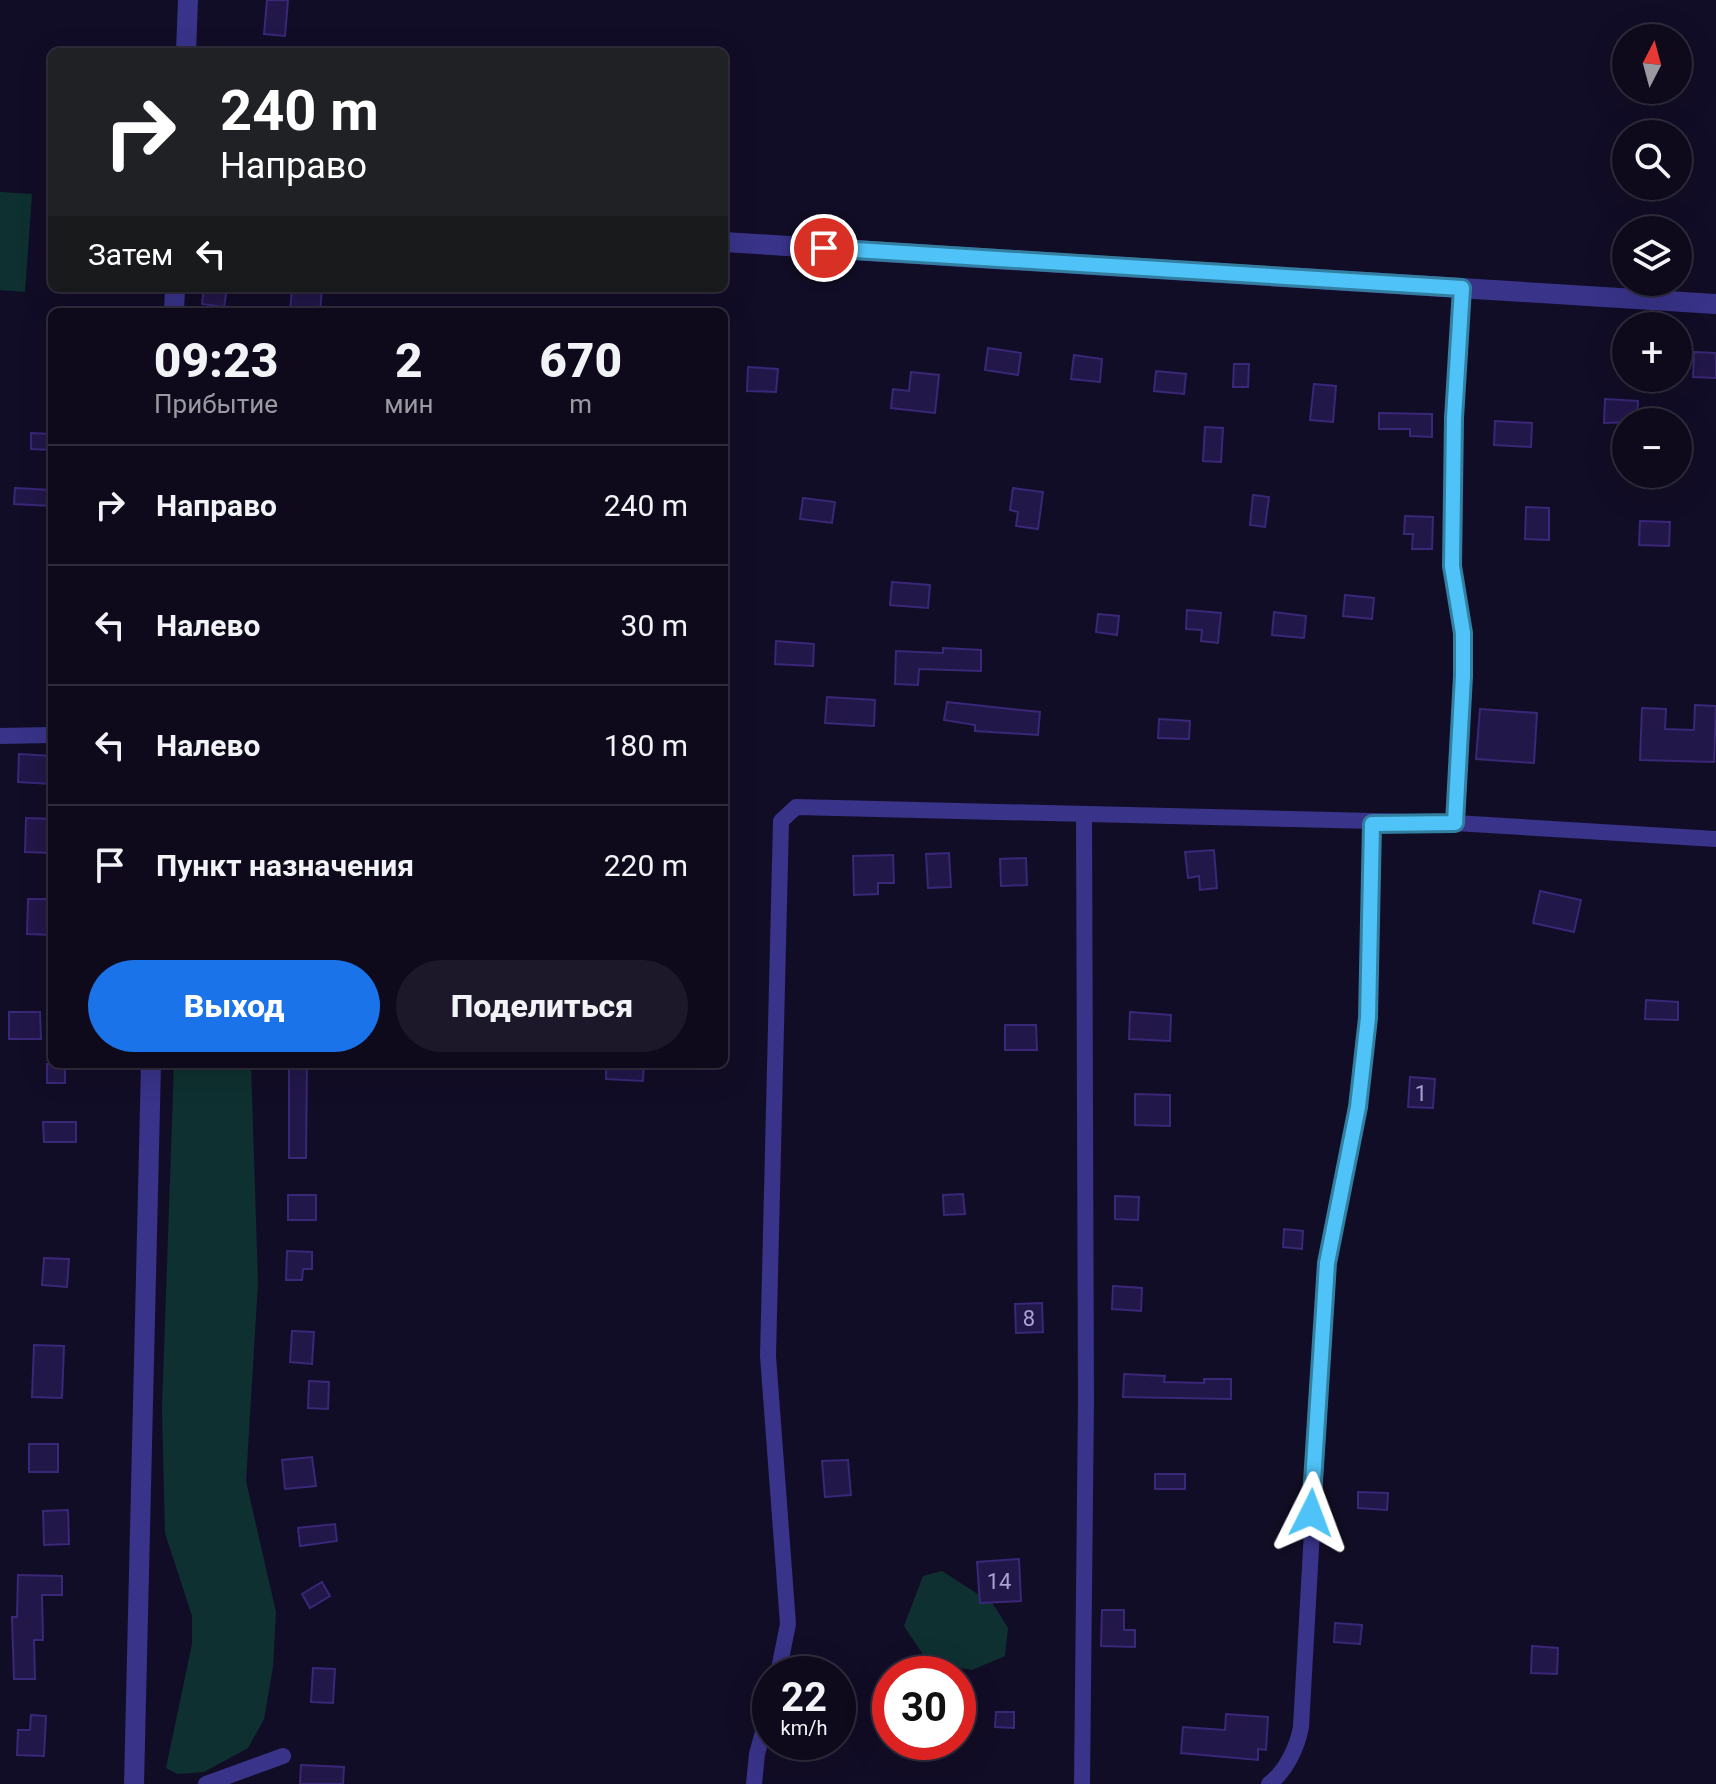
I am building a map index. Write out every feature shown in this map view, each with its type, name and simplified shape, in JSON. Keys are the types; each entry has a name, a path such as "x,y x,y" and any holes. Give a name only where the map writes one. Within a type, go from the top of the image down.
{"street":[{"path":"186,48 188,0"},
{"path":"728,242 1716,304"},
{"path":"1455,823 1463,633 1452,566 1454,418 1462,288"},
{"path":"0,736 48,735"},
{"path":"782,1656 788,1624 768,1356 781,821 796,807 1372,824 1455,823 1716,839"},
{"path":"1082,1784 1086,1401 1084,814"},
{"path":"1269,1784 1298,1744 1301,1727 1327,1263 1358,1107 1368,1018 1372,824"},
{"path":"134,1784 151,1068"},
{"path":"206,1784 283,1756"},
{"path":"754,1784 756,1760"}],"green space":[{"path":"0,192 32,194 25,292 0,290"},
{"path":"174,1068 251,1068 258,1283 246,1481 276,1612 273,1667 264,1719 248,1748 204,1772 177,1774 166,1768 192,1644 192,1616 165,1533 162,1409"},
{"path":"942,1571 993,1604 1008,1628 1005,1656 976,1668 976,1656 924,1656 904,1626 923,1576"}],"building":[{"path":"267,0 288,0 285,36 264,34"},
{"path":"204,292 226,292 224,307 202,304"},
{"path":"292,292 322,292 320,308 290,308"},
{"path":"988,348 1021,353 1018,375 985,370"},
{"path":"1694,352 1716,353 1716,378 1693,377"},
{"path":"1074,355 1102,359 1100,382 1071,379"},
{"path":"1234,364 1249,364 1248,387 1233,387"},
{"path":"748,367 778,369 776,392 747,391"},
{"path":"1156,371 1186,374 1184,394 1154,391"},
{"path":"911,372 939,375 935,413 891,408 893,389 909,391"},
{"path":"1314,384 1336,386 1333,422 1310,420"},
{"path":"1605,399 1638,401 1638,408 1612,408 1612,423 1604,423"},
{"path":"1379,413 1432,414 1432,437 1410,436 1410,429 1379,429"},
{"path":"1495,421 1532,423 1531,447 1494,445"},
{"path":"1205,427 1223,428 1221,462 1203,461"},
{"path":"31,433 48,434 48,450 31,449"},
{"path":"15,488 48,490 48,506 14,504"},
{"path":"1013,488 1043,492 1038,529 1016,526 1018,512 1010,510"},
{"path":"1253,495 1269,497 1265,527 1250,525"},
{"path":"803,498 835,502 832,523 800,519"},
{"path":"1526,507 1549,508 1549,540 1525,539"},
{"path":"1405,516 1433,517 1432,549 1412,549 1413,534 1404,534"},
{"path":"1640,521 1670,522 1669,546 1639,545"},
{"path":"892,582 930,585 928,608 890,605"},
{"path":"1345,595 1374,598 1372,619 1343,616"},
{"path":"1187,610 1221,613 1218,643 1201,641 1202,630 1186,629"},
{"path":"1274,612 1306,616 1304,638 1272,635"},
{"path":"1098,614 1119,616 1117,635 1096,632"},
{"path":"776,641 814,644 813,666 775,664"},
{"path":"943,648 981,650 981,671 919,669 918,685 895,684 896,651 943,653"},
{"path":"827,697 875,700 874,726 825,723"},
{"path":"947,702 1040,712 1038,735 975,731 975,725 944,720"},
{"path":"1695,705 1716,706 1714,762 1640,760 1642,708 1666,709 1665,729 1694,730"},
{"path":"1480,709 1537,713 1534,763 1476,759"},
{"path":"1159,719 1190,721 1189,739 1158,738"},
{"path":"19,754 48,756 48,784 18,782"},
{"path":"26,818 48,819 48,853 25,852"},
{"path":"1214,850 1217,888 1200,890 1199,876 1188,878 1185,852"},
{"path":"949,853 951,887 928,888 926,854"},
{"path":"893,855 894,883 878,883 878,894 854,895 853,856"},
{"path":"1026,858 1027,885 1001,886 1000,859"},
{"path":"1540,891 1581,900 1574,932 1533,923"},
{"path":"28,899 48,899 48,935 27,934"},
{"path":"1646,1000 1678,1002 1678,1020 1645,1019"},
{"path":"9,1012 40,1012 41,1039 9,1039"},
{"path":"1130,1012 1171,1015 1170,1041 1129,1039"},
{"path":"1005,1025 1036,1025 1037,1050 1005,1050"},
{"path":"47,1064 48,1068 65,1068 65,1083 47,1083"},
{"path":"289,1068 307,1068 306,1158 289,1158"},
{"path":"606,1068 644,1068 643,1081 606,1079"},
{"path":"1410,1077 1435,1079 1433,1108 1408,1107"},
{"path":"1135,1094 1170,1095 1170,1126 1135,1125"},
{"path":"43,1122 76,1122 76,1142 44,1142"},
{"path":"963,1194 965,1214 944,1215 943,1195"},
{"path":"288,1195 316,1195 316,1220 288,1220"},
{"path":"1115,1196 1139,1197 1138,1220 1115,1219"},
{"path":"1284,1229 1303,1231 1302,1249 1283,1247"},
{"path":"287,1251 312,1252 312,1269 303,1269 302,1280 286,1280"},
{"path":"44,1258 69,1259 67,1287 42,1285"},
{"path":"1113,1286 1142,1288 1141,1311 1112,1309"},
{"path":"1042,1303 1043,1332 1016,1333 1015,1304"},
{"path":"292,1331 314,1332 312,1364 290,1362"},
{"path":"34,1345 64,1346 62,1398 32,1397"},
{"path":"1124,1374 1165,1376 1164,1382 1204,1383 1204,1379 1231,1379 1231,1399 1123,1397"},
{"path":"309,1381 329,1382 328,1409 308,1408"},
{"path":"29,1444 58,1444 58,1472 29,1472"},
{"path":"312,1457 316,1486 285,1489 282,1460"},
{"path":"848,1460 851,1495 825,1497 822,1461"},
{"path":"1155,1474 1185,1474 1185,1489 1155,1489"},
{"path":"1358,1492 1388,1493 1387,1510 1358,1508"},
{"path":"68,1510 69,1544 44,1545 43,1511"},
{"path":"335,1524 337,1541 300,1546 298,1528"},
{"path":"1019,1559 1021,1601 980,1603 977,1562"},
{"path":"18,1575 62,1576 62,1595 42,1595 43,1640 34,1640 35,1679 14,1679 12,1617 17,1617"},
{"path":"322,1582 330,1596 310,1608 302,1594"},
{"path":"1102,1610 1124,1610 1124,1630 1135,1630 1135,1647 1101,1646"},
{"path":"1335,1623 1362,1625 1360,1644 1334,1642"},
{"path":"1532,1646 1558,1648 1557,1674 1531,1673"},
{"path":"313,1668 335,1669 333,1703 311,1702"},
{"path":"996,1712 1014,1712 1014,1728 995,1727"},
{"path":"1226,1714 1268,1717 1266,1750 1258,1749 1258,1760 1181,1753 1183,1727 1225,1730"},
{"path":"31,1715 46,1716 44,1756 17,1755 18,1730 30,1730"},
{"path":"301,1765 344,1767 343,1784 300,1784"}],"route":[{"path":"824,248 1462,288 1454,418 1452,566 1463,633 1455,823 1372,824 1368,1018 1358,1107 1327,1263 1311,1513"}]}
